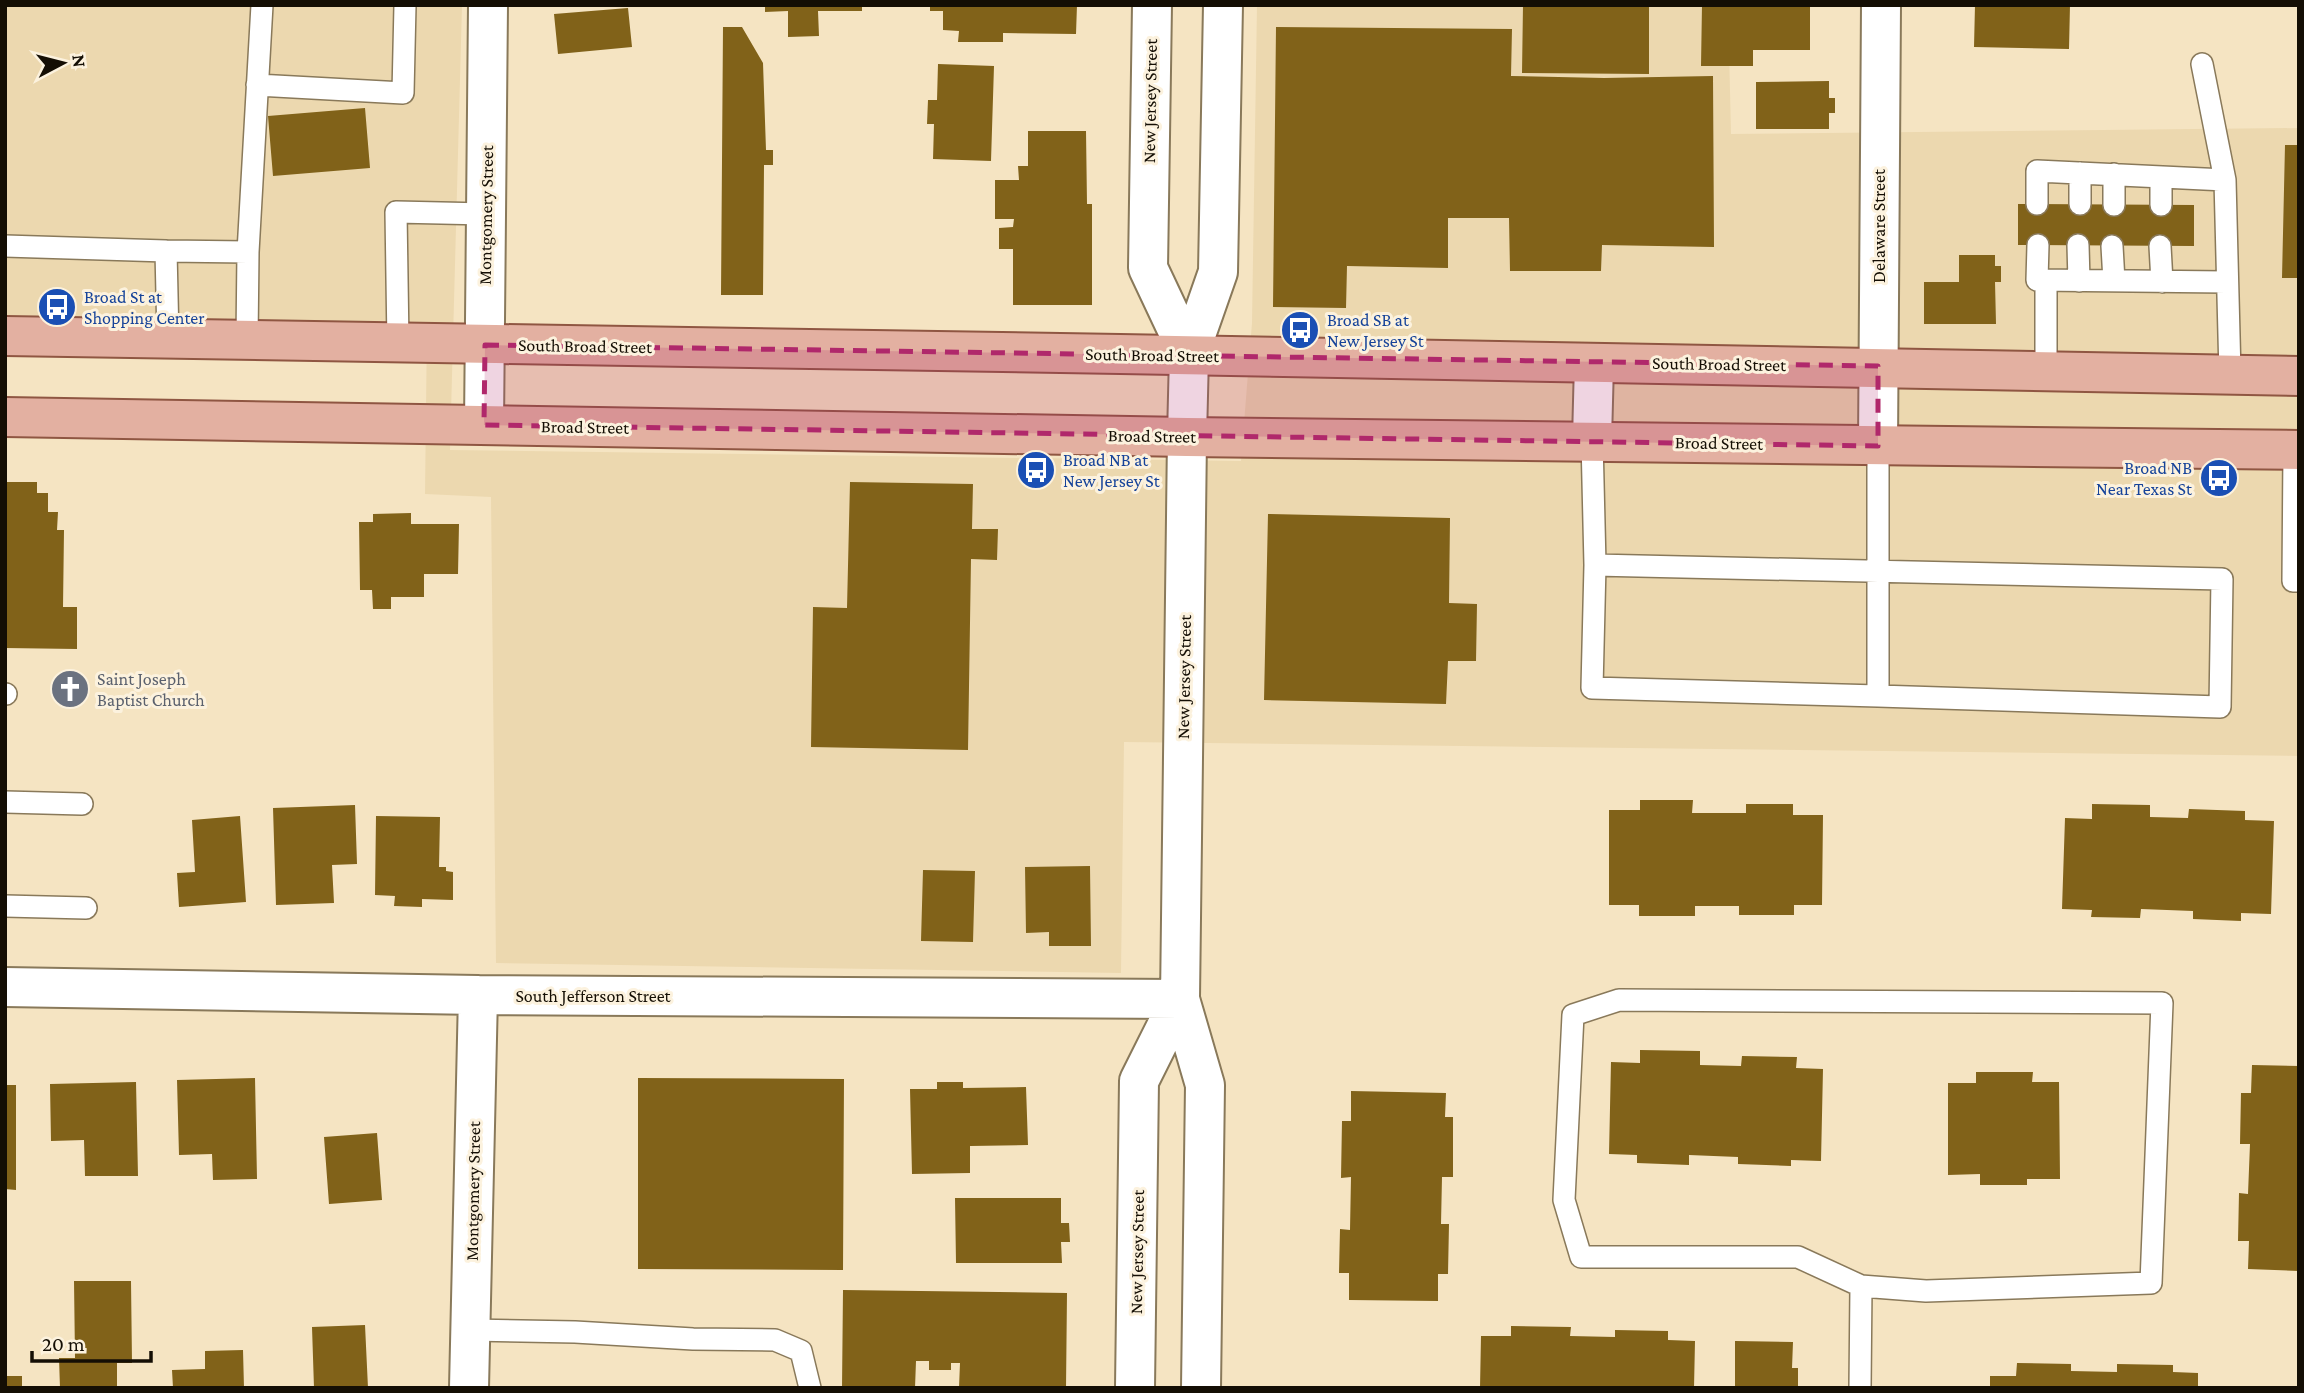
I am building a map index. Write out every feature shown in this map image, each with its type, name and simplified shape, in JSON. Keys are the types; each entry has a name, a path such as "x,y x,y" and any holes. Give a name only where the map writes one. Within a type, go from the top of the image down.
{"main road":[{"name":"South Broad Street","path":"5,336 1878,366 2299,376"},
{"name":"Broad Street","path":"5,417 2296,450"}],"street":[{"name":"Montgomery Street","path":"484,425 488,5"},
{"name":"New Jersey Street","path":"1152,5 1147,268 1189,355"},
{"name":"New Jersey Street","path":"1201,1388 1205,1085 1180,999 1187,436 1189,355 1218,272 1223,5"},
{"name":"Delaware Street","path":"1878,446 1881,5"},
{"path":"1592,440 1594,363"},
{"name":"South Jefferson Street","path":"5,988 478,995 1180,999"},
{"name":"Montgomery Street","path":"469,1388 478,995"},
{"name":"New Jersey Street","path":"1135,1388 1139,1081 1180,999"}],"lane":[{"path":"247,340 248,251 262,5"},
{"path":"257,85 403,93 405,5"},
{"path":"2202,64 2225,180 2230,374"},
{"path":"2037,204 2037,170 2225,180"},
{"path":"2080,173 2080,204"},
{"path":"2114,174 2114,205"},
{"path":"2161,177 2161,205"},
{"path":"398,344 396,212 486,214"},
{"path":"2038,245 2037,280 2226,282"},
{"path":"2078,245 2079,281"},
{"path":"5,246 248,251"},
{"path":"2112,246 2114,281"},
{"path":"2160,246 2162,282"},
{"path":"166,251 168,339"},
{"path":"2046,280 2046,370"},
{"path":"1592,440 1595,565 1592,688 2220,707 2222,579 1595,565"},
{"path":"1878,446 1878,696"},
{"path":"2296,450 2293,582 2299,582"},
{"path":"5,802 82,804"},
{"path":"5,906 86,908"},
{"path":"1619,1000 2162,1003 2151,1283 1926,1291 1861,1286 1798,1257 1581,1257 1564,1200 1573,1015 1619,1000"},
{"path":"1860,1388 1861,1286"},
{"path":"470,1330 775,1340 801,1352 810,1388"}],"highlighted area":[{"path":"485,345 1878,366 1878,446 484,425"}],"shaded area":[{"path":"5,5 462,5 450,450 1241,461 1252,323 1257,5 1728,5 1731,134 2299,128 2299,756 1124,742 1121,973 496,963 491,497 425,494 427,325 5,321"}],"building":[{"path":"765,5 862,5 862,11 818,11 819,36 788,37 788,11 765,12"},
{"path":"930,5 1077,5 1076,34 1003,33 1003,42 958,42 959,31 943,30 943,11 930,11"},
{"path":"1523,5 1649,5 1649,74 1522,73"},
{"path":"1702,5 1810,5 1810,50 1753,50 1753,66 1701,66"},
{"path":"1975,5 2070,5 2069,49 1974,47"},
{"path":"628,8 632,47 558,54 554,14"},
{"path":"723,27 742,27 763,63 766,150 773,150 773,165 764,165 763,295 721,295"},
{"path":"1276,27 1512,29 1511,76 1713,76 1714,247 1602,245 1601,271 1510,271 1509,218 1448,218 1448,268 1347,266 1346,308 1273,307"},
{"path":"938,64 994,66 991,161 933,159 934,124 927,124 928,100 937,100"},
{"path":"1829,81 1829,98 1835,98 1835,113 1829,113 1829,129 1756,129 1756,82"},
{"path":"365,108 370,168 273,176 268,116"},
{"path":"1028,131 1086,131 1087,204 1092,204 1092,305 1013,305 1013,249 999,249 999,228 1013,227 1014,219 995,219 995,180 1019,180 1018,166 1028,166"},
{"path":"2285,145 2299,145 2299,278 2282,278"},
{"path":"2018,204 2194,205 2194,246 2018,245"},
{"path":"1959,255 1995,255 1995,266 2001,266 2001,282 1995,282 1996,324 1924,324 1924,282 1959,282"},
{"path":"5,482 37,482 37,493 48,493 48,512 58,512 57,530 64,530 63,607 77,607 77,649 5,648"},
{"path":"850,482 973,484 972,529 998,529 997,560 971,559 968,750 811,747 813,607 847,608"},
{"path":"411,513 411,524 459,524 458,574 424,574 424,597 391,597 391,609 373,609 372,590 360,590 359,522 373,522 373,514"},
{"path":"1268,514 1450,518 1449,603 1477,604 1476,661 1448,661 1446,704 1264,700"},
{"path":"1640,800 1693,800 1692,813 1746,813 1746,804 1793,804 1793,815 1823,815 1822,905 1794,905 1794,915 1739,915 1739,906 1695,906 1695,916 1639,916 1639,905 1609,905 1609,810 1640,810"},
{"path":"2092,804 2150,805 2150,817 2188,818 2189,809 2245,811 2245,820 2274,821 2271,914 2241,913 2241,921 2193,919 2193,911 2141,909 2140,918 2091,917 2092,910 2062,909 2065,818 2092,819"},
{"path":"355,805 357,864 332,865 334,903 276,905 273,808"},
{"path":"240,816 246,902 179,907 177,873 195,872 192,820"},
{"path":"376,816 440,817 439,867 446,867 446,871 453,872 453,900 422,899 422,907 394,906 395,896 375,895"},
{"path":"1090,866 1091,946 1049,946 1049,932 1026,933 1025,867"},
{"path":"923,870 975,871 973,942 921,941"},
{"path":"1640,1050 1700,1051 1700,1065 1741,1066 1742,1056 1797,1057 1796,1068 1823,1069 1821,1161 1791,1160 1791,1166 1738,1164 1738,1157 1689,1155 1689,1165 1637,1163 1637,1155 1609,1154 1611,1062 1640,1063"},
{"path":"2252,1065 2299,1066 2299,1271 2248,1269 2249,1241 2238,1241 2239,1193 2248,1194 2250,1144 2240,1144 2241,1093 2251,1093"},
{"path":"1976,1072 2033,1072 2032,1082 2059,1082 2060,1179 2027,1179 2027,1185 1980,1185 1980,1174 1948,1175 1948,1083 1976,1083"},
{"path":"255,1078 257,1179 213,1180 212,1154 179,1155 177,1080"},
{"path":"638,1078 844,1079 843,1270 638,1269"},
{"path":"136,1082 138,1176 85,1176 84,1140 51,1141 50,1084"},
{"path":"937,1082 963,1082 963,1088 1026,1087 1028,1145 970,1146 970,1173 912,1174 910,1089 937,1089"},
{"path":"5,1085 16,1085 16,1190 5,1189"},
{"path":"1351,1091 1446,1093 1445,1117 1453,1117 1453,1177 1442,1177 1441,1224 1449,1224 1448,1274 1438,1274 1438,1301 1349,1300 1349,1273 1339,1273 1340,1229 1350,1230 1351,1177 1341,1178 1342,1121 1351,1121"},
{"path":"377,1133 382,1200 329,1204 324,1137"},
{"path":"955,1198 1061,1198 1061,1223 1069,1223 1070,1242 1061,1242 1062,1263 956,1263"},
{"path":"74,1281 131,1281 132,1363 117,1363 117,1388 60,1388 59,1358 75,1358"},
{"path":"843,1290 1067,1293 1066,1388 959,1388 960,1363 951,1363 951,1370 929,1370 929,1361 916,1361 915,1388 842,1388"},
{"path":"365,1325 368,1388 314,1388 312,1327"},
{"path":"1511,1326 1571,1327 1570,1336 1615,1337 1615,1330 1668,1331 1668,1340 1695,1341 1694,1388 1480,1388 1481,1336 1511,1336"},
{"path":"1735,1341 1793,1342 1792,1368 1798,1368 1798,1388 1735,1388"},
{"path":"243,1350 244,1388 173,1388 172,1370 205,1369 205,1351"},
{"path":"2017,1363 2071,1364 2071,1371 2117,1372 2117,1364 2173,1365 2173,1372 2198,1373 2198,1388 1990,1388 1990,1376 2016,1376"},
{"path":"5,1376 22,1376 22,1388 5,1388"}],"place":[{"name":"Broad St at Shopping Center","path":"57,307"},
{"name":"Broad SB at New Jersey St","path":"1300,330"},
{"name":"Broad NB at New Jersey St","path":"1036,470"},
{"name":"Broad NB Near Texas St","path":"2219,478"},
{"name":"Saint Joseph Baptist Church","path":"70,689"}]}
